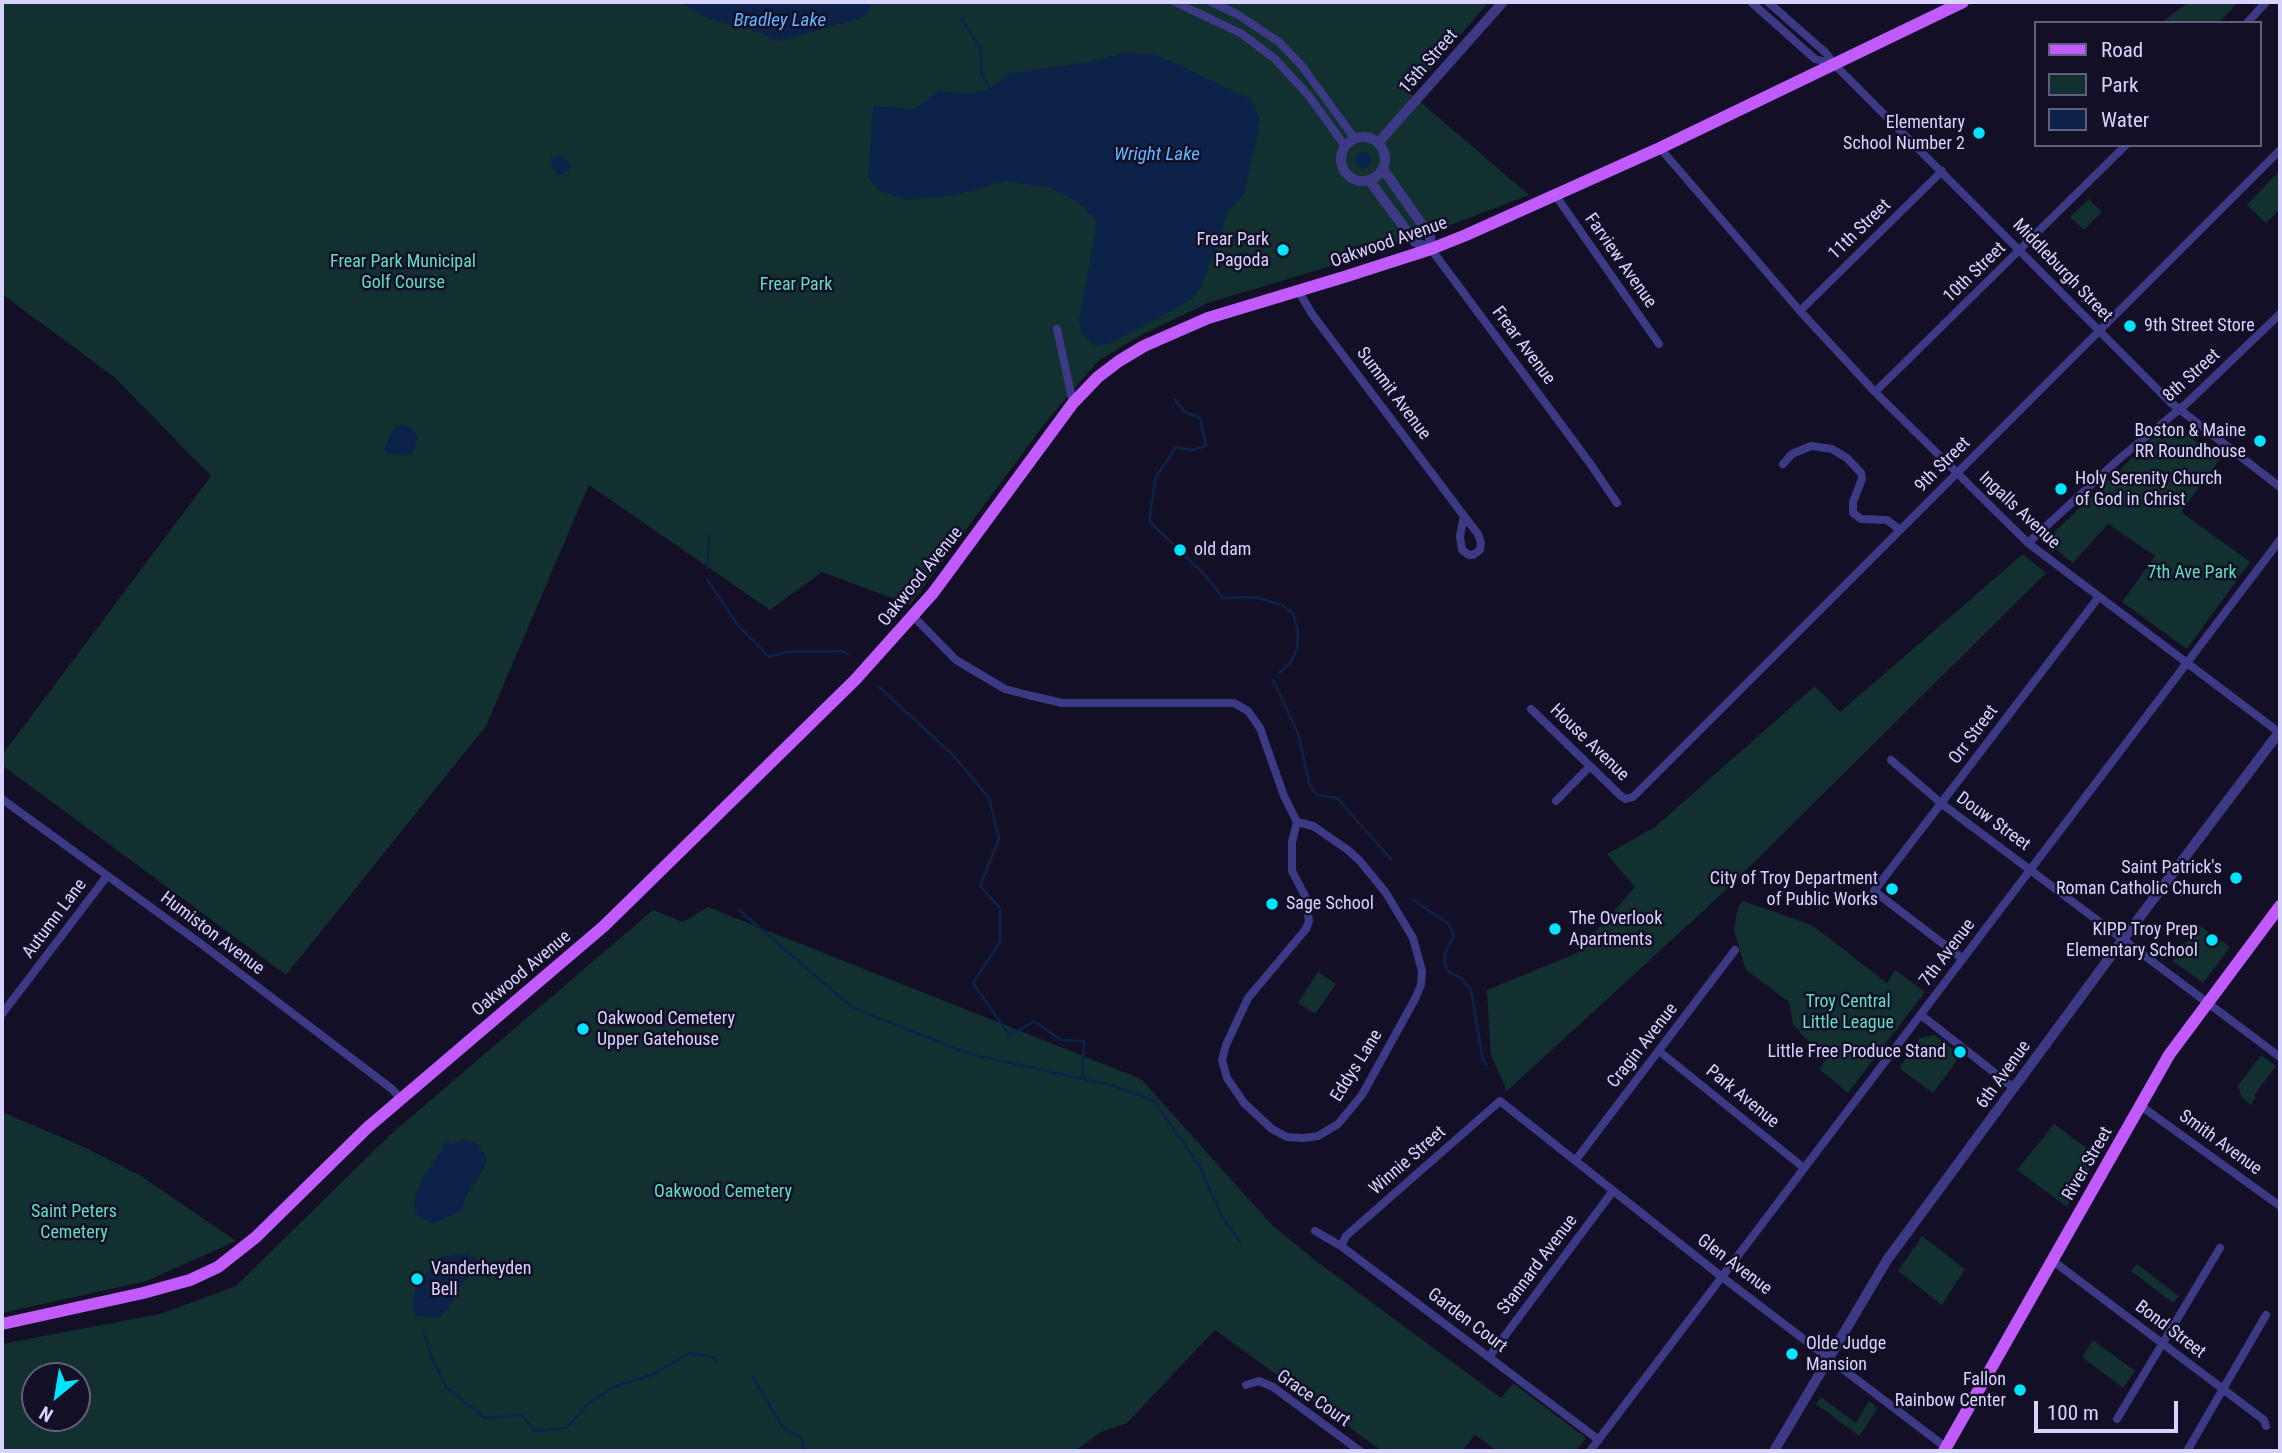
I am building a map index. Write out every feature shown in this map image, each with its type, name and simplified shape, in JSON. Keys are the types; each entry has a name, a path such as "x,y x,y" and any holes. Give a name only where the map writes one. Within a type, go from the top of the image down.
{"main road":[{"name":"Oakwood Avenue","path":"2,1324 190,1280 211,1271 256,1237 367,1128 604,926 855,680 914,617 1052,430 1098,377 1144,346 1208,318 1431,249 1556,196 1963,2"},
{"name":"River Street","path":"1947,1450 2169,1055 2280,906"}],"street":[{"path":"1175,2 1242,34 1275,59 1309,96 1345,146"},
{"path":"1211,2 1237,14 1279,43 1302,66 1355,139"},
{"name":"15th Street","path":"1378,143 1503,2"},
{"path":"1751,2 1815,59 1834,64"},
{"path":"1761,11 1769,2"},
{"name":"Middleburgh Street","path":"1769,2 1826,53 2179,410 2280,487"},
{"path":"2249,21 2266,2"},
{"path":"1367,138 1378,143 1384,155 1379,174 1369,180 1355,180 1345,171 1341,159 1345,146 1355,139 1367,138"},
{"name":"10th Street","path":"1875,392 2124,147"},
{"name":"Ingalls Avenue","path":"1660,148 1800,311 1875,392 2028,543 2280,732"},
{"name":"9th Street","path":"1626,799 1633,797 1651,780 2280,150"},
{"path":"1369,180 1415,242 1431,249 1430,236 1382,169"},
{"name":"11th Street","path":"1800,311 1942,171"},
{"name":"Farview Avenue","path":"1556,196 1658,344"},
{"name":"Frear Avenue","path":"1431,249 1617,503"},
{"name":"Summit Avenue","path":"1298,290 1312,314 1464,516"},
{"name":"8th Street","path":"2028,543 2119,459 2179,410 2280,314"},
{"path":"1057,329 1073,403"},
{"path":"1783,464 1792,454 1811,446 1832,449 1847,458 1861,473 1862,479 1853,502 1853,513 1861,519 1886,520 1900,530"},
{"name":"7th Avenue","path":"1590,1451 2280,540"},
{"name":"Orr Street","path":"1963,959 1874,891 2098,597"},
{"path":"914,617 956,660 1005,689 1062,703 1217,702 1234,704 1248,711 1255,718 1267,742 1284,796 1297,822"},
{"name":"House Avenue","path":"1531,709 1626,799"},
{"name":"6th Avenue","path":"1774,1451 1887,1259 2280,732"},
{"name":"Douw Street","path":"1891,760 1942,804 2207,1002 2279,1052"},
{"path":"1556,801 1590,766"},
{"name":"Humiston Avenue","path":"2,799 234,969 401,1098"},
{"name":"Eddys Lane","path":"1297,822 1313,826 1348,850 1360,862 1386,893 1413,938 1422,971 1421,985 1415,999 1356,1102 1338,1124 1318,1136 1303,1138 1287,1137 1272,1129 1244,1103 1227,1078 1222,1060 1248,998 1306,929 1309,921 1305,896 1292,872 1292,842 1297,822"},
{"name":"Autumn Lane","path":"2,1014 107,876"},
{"name":"Cragin Avenue","path":"1575,1161 1735,950"},
{"path":"1921,1015 2014,1088"},
{"name":"Park Avenue","path":"1659,1051 1804,1168"},
{"name":"Glen Avenue","path":"1500,1101 1722,1277 1947,1450"},
{"name":"Winnie Street","path":"1341,1246 1346,1236 1500,1101"},
{"name":"Smith Avenue","path":"2141,1106 2280,1206"},
{"name":"Stannard Avenue","path":"1489,1357 1613,1191"},
{"name":"Garden Court","path":"1315,1231 1341,1246 1599,1440"},
{"path":"2117,1419 2220,1248"},
{"name":"Bond Street","path":"2053,1261 2264,1420 2266,1426"},
{"path":"2187,1451 2266,1315"},
{"name":"Grace Court","path":"1246,1385 1259,1381 1273,1387 1360,1451"}],"green space":[{"name":"Frear Park Municipal Golf Course","path":"2,2 1489,2 1410,93 1529,195 1385,250 1208,303 1139,336 1098,361 1045,423 910,605 822,572 770,610 589,485 486,726 286,975 2,765 2,755 211,476 114,377 2,294"},
{"path":"2189,2 2238,2 2221,21 2164,21"},
{"path":"2280,170 2280,209 2266,223 2247,205"},
{"path":"2089,199 2102,212 2084,230 2070,217"},
{"name":"7th Ave Park","path":"2177,428 2220,459 2181,512 2250,562 2187,649 2122,602 2155,556 2108,524 2073,563 2045,541 2157,434 2162,440"},
{"path":"2023,554 2046,573 1726,890 1507,1091 1491,1055 1487,990 1577,953 1635,887 1607,854 1655,827 1815,686 1840,712"},
{"name":"Troy Central Little League","path":"1743,901 1812,925 1887,983 1895,970 1925,992 1848,1093 1819,1069 1828,1057 1793,1024 1789,1002 1746,970 1734,930 1738,907"},
{"name":"Oakwood Cemetery","path":"708,907 1141,1079 1272,1225 1316,1261 1501,1398 1513,1383 1586,1438 1576,1451 1497,1451 1475,1435 1462,1451 1382,1451 1215,1330 1127,1423 1101,1432 1075,1451 2,1451 2,1344 160,1314 236,1286 390,1135 653,910 683,922"},
{"path":"2199,925 2230,947 2203,983 2173,961"},
{"path":"1318,972 1336,984 1315,1014 1298,1003"},
{"path":"1934,1035 1961,1055 1933,1093 1899,1068 1920,1038"},
{"path":"2261,1055 2276,1066 2254,1095 2256,1097 2251,1105 2242,1098 2238,1086"},
{"name":"Saint Peters Cemetery","path":"2,1112 84,1147 141,1176 236,1241 147,1281 2,1313"},
{"path":"2054,1124 2097,1156 2067,1207 2017,1170"},
{"path":"1922,1236 1965,1269 1942,1305 1898,1271"},
{"path":"2137,1264 2179,1296 2173,1303 2131,1271"},
{"path":"2093,1340 2135,1371 2123,1388 2082,1357"},
{"path":"1821,1397 1856,1423 1869,1401 1878,1408 1859,1436 1816,1404"}],"water":[{"name":"Bradley Lake","path":"679,2 873,2 865,17 779,41 750,29 709,19"},
{"name":"Wright Lake","path":"1125,53 1157,55 1252,100 1260,121 1245,193 1228,211 1203,284 1192,299 1108,344 1096,346 1082,335 1079,320 1097,222 1079,203 1050,188 1006,181 955,195 905,200 879,190 868,177 873,106 914,109 939,91 963,94 989,90 1007,74 1088,62"},
{"path":"1360,152 1366,152 1371,160 1369,166 1360,168 1355,163 1355,157"},
{"path":"562,156 572,166 569,171 559,175 550,161 551,158"},
{"path":"401,425 412,427 417,437 415,448 411,455 387,454 384,450 387,442 394,428"},
{"path":"462,1140 476,1143 484,1154 487,1161 483,1170 465,1198 462,1211 435,1223 426,1221 419,1217 415,1210 414,1202 420,1183 443,1151 446,1142 452,1144"},
{"path":"468,1253 480,1262 476,1272 463,1282 448,1309 440,1317 415,1316 412,1307 417,1284 440,1257"}],"waterway":[{"path":"961,19 980,47 982,75 991,91"},
{"path":"1175,400 1185,412 1200,418 1206,446 1192,450 1176,447 1156,477 1149,521 1204,574 1223,598 1255,597 1282,605 1293,614 1298,631 1297,648 1291,662 1279,673"},
{"path":"707,568 709,536"},
{"path":"707,579 737,624 769,657 786,652 842,651 848,654"},
{"path":"1273,680 1298,733 1310,786 1317,795 1337,798 1391,859"},
{"path":"879,687 953,755 989,798 999,839 980,886 1000,908 1000,942 973,983 1010,1036 1034,1021 1061,1040 1084,1041 1082,1079"},
{"path":"1412,899 1449,924 1454,936 1446,950 1444,962 1448,971 1462,979 1471,990 1486,1065"},
{"path":"739,910 853,1008 970,1054 1114,1086 1154,1101 1199,1165 1222,1216 1240,1242"},
{"path":"423,1331 446,1387 485,1418 522,1415 535,1431 566,1428 588,1404 613,1387 654,1374 689,1353 717,1360"},
{"path":"753,1377 783,1428 802,1439 804,1451"}],"place":[{"name":"Elementary School Number 2","path":"1979,133"},
{"name":"Frear Park Pagoda","path":"1283,250"},
{"name":"9th Street Store","path":"2130,326"},
{"name":"Boston & Maine RR Roundhouse","path":"2260,441"},
{"name":"Holy Serenity Church of God in Christ","path":"2061,489"},
{"name":"old dam","path":"1180,550"},
{"name":"Saint Patrick's Roman Catholic Church","path":"2236,878"},
{"name":"City of Troy Department of Public Works","path":"1892,889"},
{"name":"Sage School","path":"1272,904"},
{"name":"The Overlook Apartments","path":"1555,929"},
{"name":"KIPP Troy Prep Elementary School","path":"2212,940"},
{"name":"Oakwood Cemetery Upper Gatehouse","path":"583,1029"},
{"name":"Little Free Produce Stand","path":"1960,1052"},
{"name":"Vanderheyden Bell","path":"417,1279"},
{"name":"Olde Judge Mansion","path":"1792,1354"},
{"name":"Fallon Rainbow Center","path":"2020,1390"}],"park label":[{"name":"Frear Park","path":"796,285"}]}
